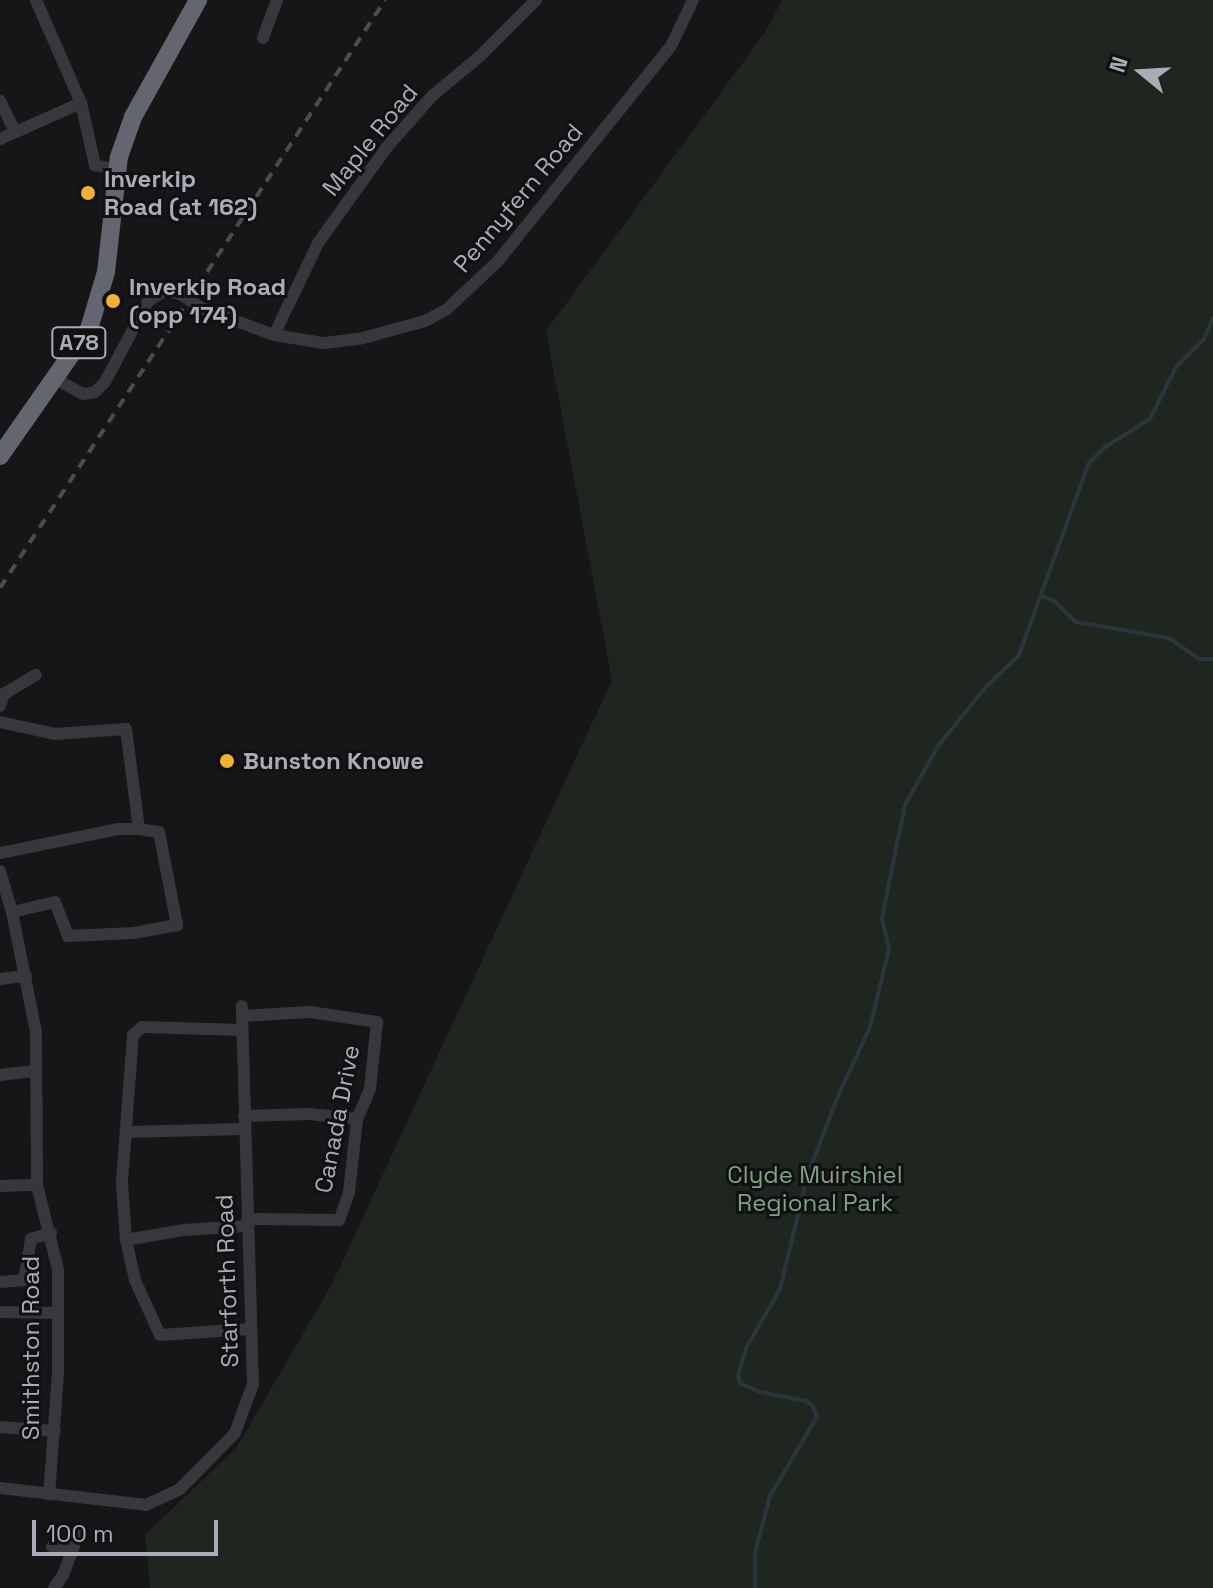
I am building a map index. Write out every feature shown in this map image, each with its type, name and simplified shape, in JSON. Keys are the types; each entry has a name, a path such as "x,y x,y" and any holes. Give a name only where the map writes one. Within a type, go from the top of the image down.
{"highway":[{"name":"A78","path":"0,456 89,329 106,272 116,170 133,117 198,0"}],"street":[{"path":"36,0 81,103 95,165 116,170"},
{"path":"263,38 277,0"},
{"name":"Maple Road","path":"274,335 318,243 387,147 432,96 480,56 536,0"},
{"name":"Pennyfern Road","path":"54,378 83,394 95,392 105,382 148,301 166,290 182,295 201,308 274,335 324,343 343,342 425,321 446,310 498,261 671,46 693,0"},
{"path":"0,101 15,132"},
{"path":"0,139 81,103"},
{"path":"0,706 4,694 36,675"},
{"path":"0,722 55,734 126,729 139,829"},
{"path":"0,853 118,829 159,832 177,925 134,933 68,936 55,902 12,912"},
{"name":"Smithston Road","path":"0,873 12,912 36,1032 37,1185 58,1270 55,1431 49,1495"},
{"path":"0,979 26,976"},
{"name":"Canada Drive","path":"242,1017 310,1012 377,1022 370,1089 357,1119 349,1193 339,1220 247,1222"},
{"path":"242,1017 142,1027 133,1035 122,1183 126,1240 135,1280 160,1335 250,1329"},
{"name":"Starforth Road","path":"0,1488 146,1505 180,1489 235,1433 253,1384 242,1017"},
{"path":"0,1075 35,1071"},
{"path":"126,1132 309,1114 357,1119"},
{"path":"0,1186 37,1185"},
{"path":"126,1240 247,1222"},
{"path":"0,1282 24,1280 31,1239 51,1233"},
{"path":"0,1312 58,1313"},
{"path":"0,1427 55,1431"},
{"path":"54,1588 81,1528"},
{"path":"52,1547 72,1552"}],"green space":[{"name":"Clyde Muirshiel Regional Park","path":"782,0 1213,0 1213,1588 150,1588 145,1535 237,1447 332,1284 612,680 546,331 766,31"}],"waterway":[{"path":"755,1588 755,1553 770,1496 817,1417 813,1406 806,1401 760,1392 740,1383 738,1375 746,1348 780,1289 807,1177 838,1096 870,1027 889,949 882,918 905,805 938,746 984,689 1019,655 1089,463 1105,447 1150,419 1176,367 1204,339 1213,318"},
{"path":"1041,596 1054,601 1076,622 1169,638 1199,659 1213,659"}],"railway":[{"path":"0,588 385,0"}],"place":[{"name":"Inverkip Road (at 162)","path":"88,193"},
{"name":"Inverkip Road (opp 174)","path":"113,301"},
{"name":"Bunston Knowe","path":"227,761"}]}
